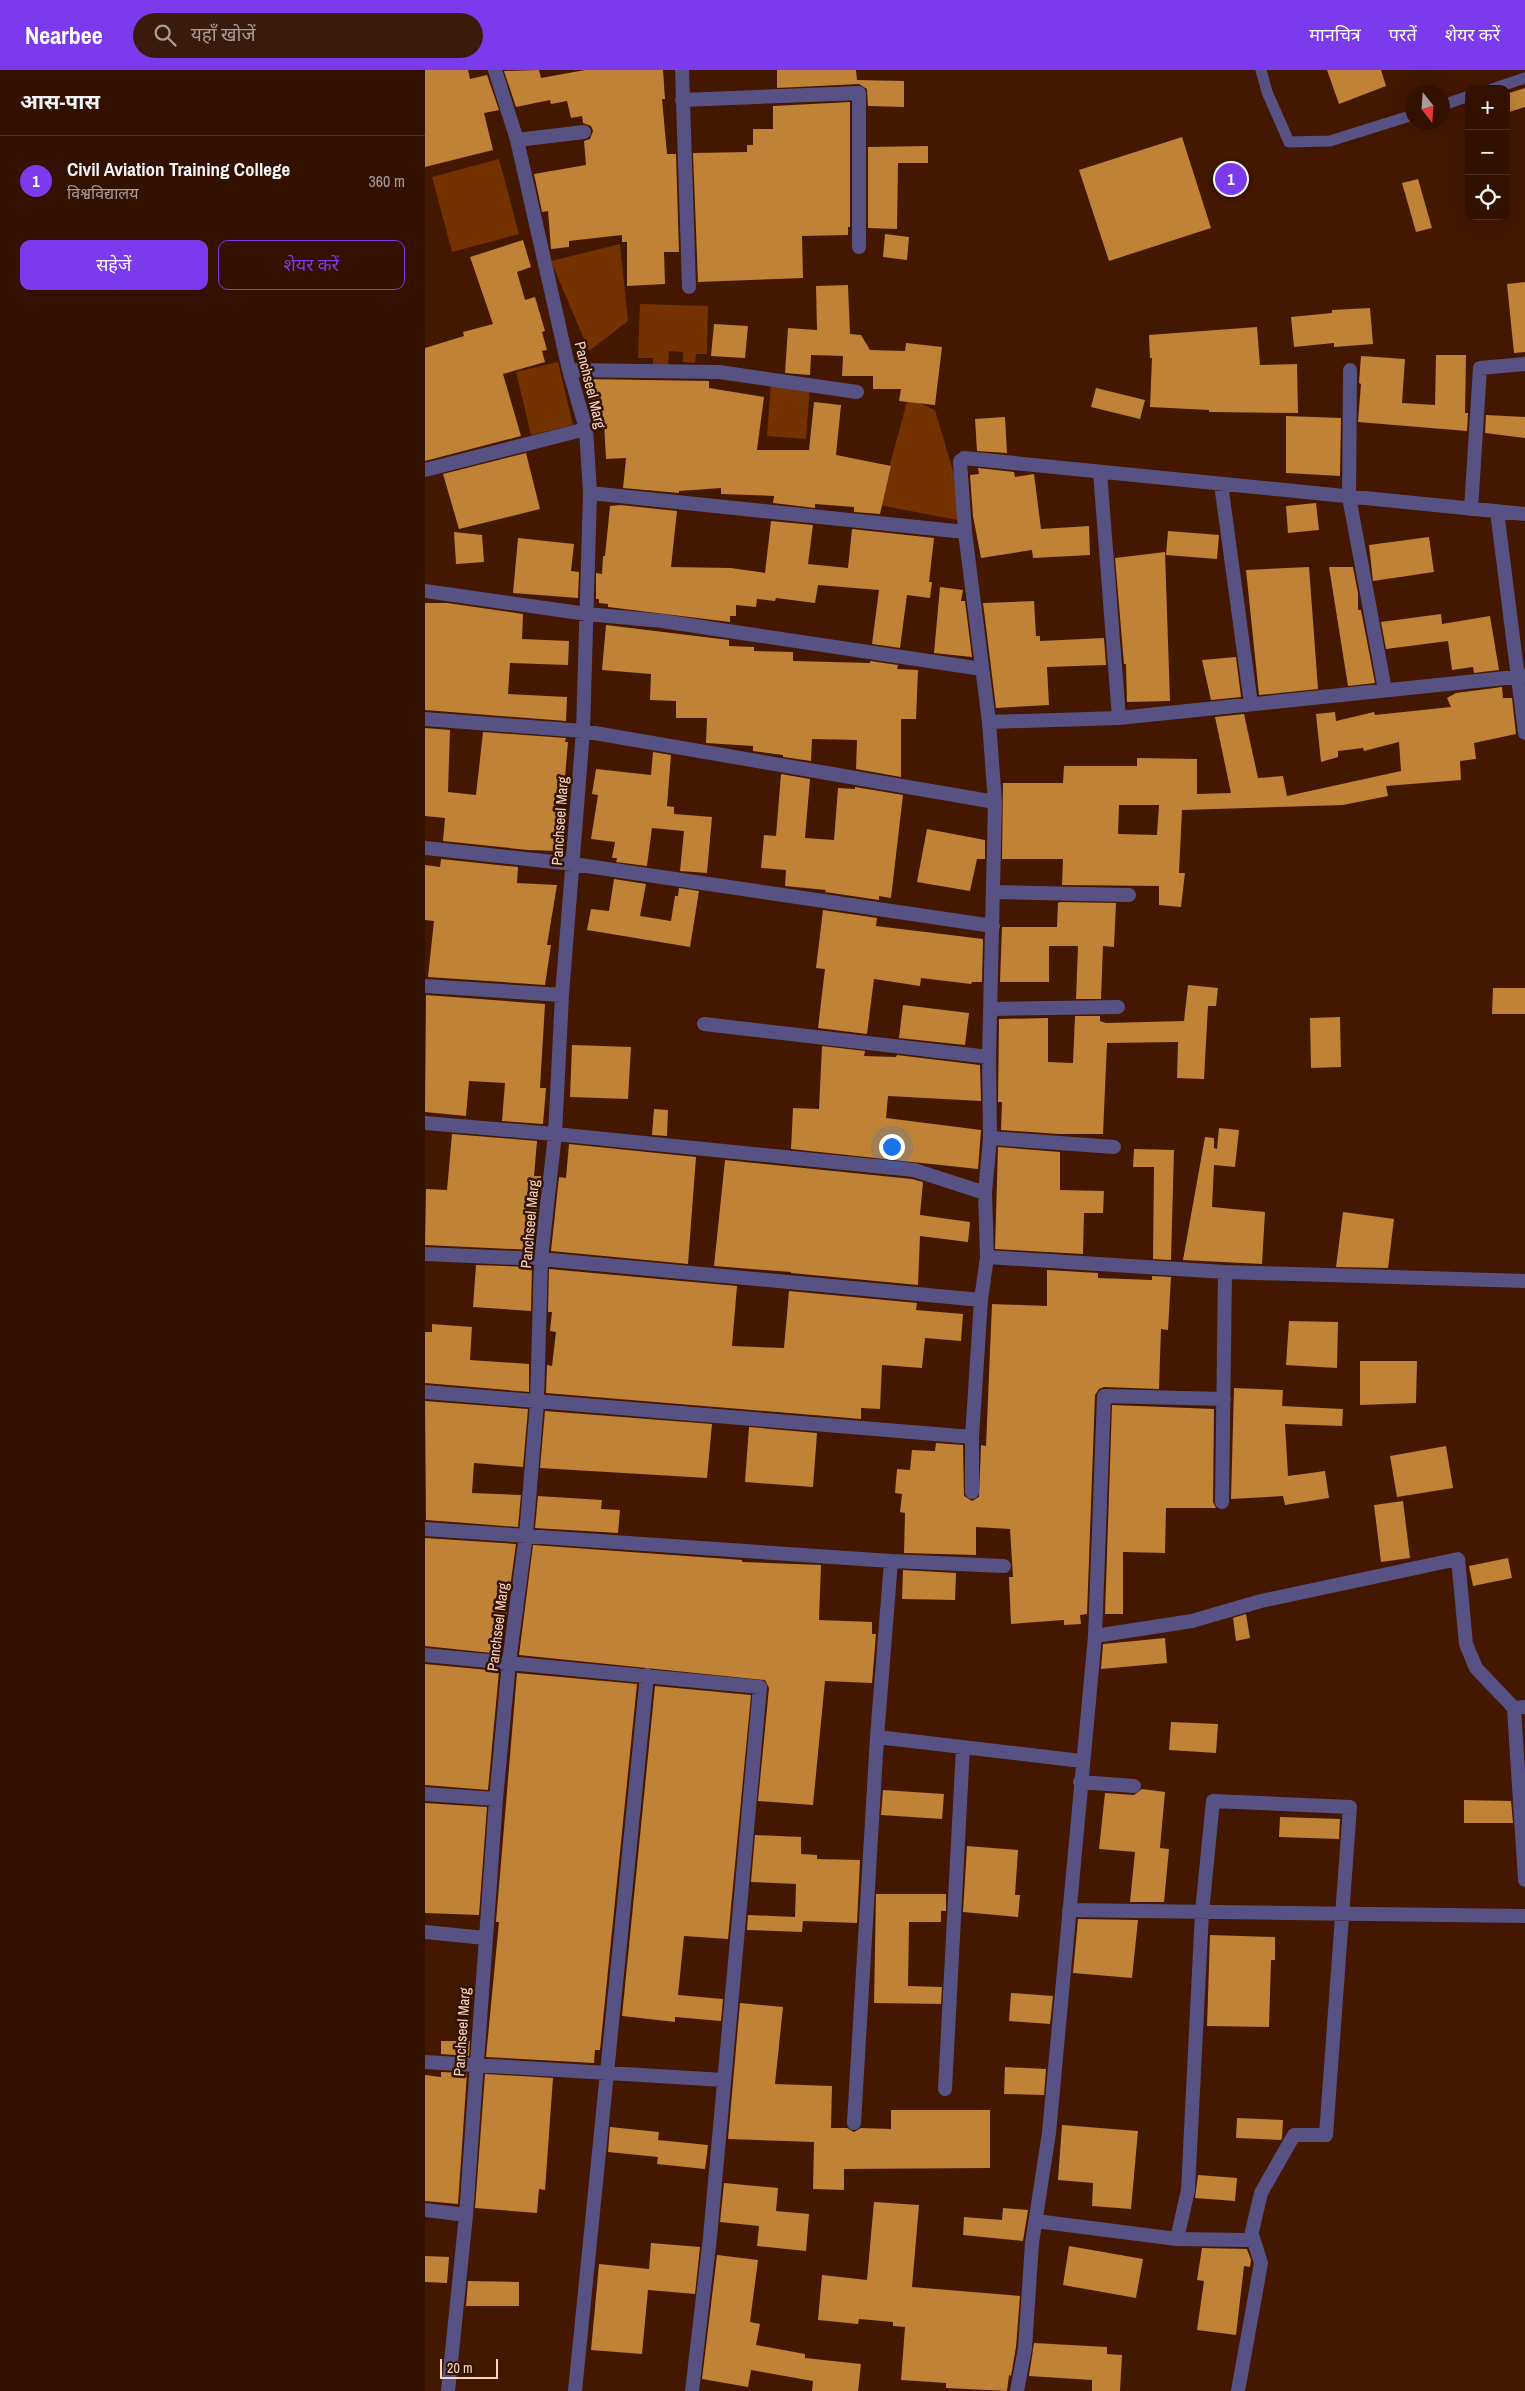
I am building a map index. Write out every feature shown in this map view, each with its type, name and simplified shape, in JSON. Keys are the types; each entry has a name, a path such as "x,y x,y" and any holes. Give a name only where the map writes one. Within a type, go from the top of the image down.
{"street":[{"name":"Panchseel Marg","path":"448,2391 465,2215 496,1799 509,1662 526,1535 537,1403 541,1259 555,1134 562,994 583,731 590,493 586,429 569,370 517,140 495,70"},
{"path":"682,70 689,288"},
{"path":"682,100 859,93 859,247"},
{"path":"517,140 584,132"},
{"path":"1471,509 1480,368 1525,364"},
{"path":"569,370 719,372 857,392"},
{"path":"1349,370 1349,497 1385,690"},
{"path":"425,470 586,429"},
{"path":"972,1492 972,1437 981,1300 987,1258 985,1193 990,1138 989,1057 995,802 989,722 965,532 960,461 964,458 1525,514"},
{"path":"1100,472 1119,718"},
{"path":"1221,484 1251,704"},
{"path":"590,493 965,532"},
{"path":"1497,512 1521,676 1525,733"},
{"path":"425,591 587,614 662,621 981,668"},
{"path":"989,722 1119,718 1521,676"},
{"path":"425,719 583,731 995,802"},
{"path":"425,848 573,864 993,926"},
{"path":"993,892 1129,895"},
{"path":"425,986 562,994"},
{"path":"991,1009 1118,1007"},
{"path":"704,1024 989,1057"},
{"path":"425,1123 914,1170 985,1193"},
{"path":"990,1138 1114,1147"},
{"path":"425,1254 541,1259 981,1300"},
{"path":"987,1258 1225,1272 1525,1281"},
{"path":"1223,1502 1225,1272"},
{"path":"425,1392 537,1403 972,1437"},
{"path":"1017,2391 1025,2348 1036,2221 1049,2133 1095,1636 1105,1396 1224,1398"},
{"path":"425,1529 891,1562 1004,1566"},
{"path":"1095,1636 1192,1621 1261,1601 1458,1559 1466,1644 1476,1668 1520,1708 1525,1880"},
{"path":"854,2123 877,1737 891,1562"},
{"path":"425,1655 760,1687 710,2237 692,2391"},
{"path":"575,2391 647,1675"},
{"path":"877,1737 1082,1761"},
{"path":"945,2090 963,1747"},
{"path":"1080,1782 1134,1786"},
{"path":"425,1794 496,1799"},
{"path":"1036,2221 1177,2239 1251,2240 1261,2193 1294,2135 1326,2135 1350,1807 1213,1802 1202,1912 1188,2190 1177,2239"},
{"path":"1069,1910 1525,1916"},
{"path":"425,1932 485,1938"},
{"path":"425,2062 724,2080"},
{"path":"425,2210 465,2215"},
{"path":"1238,2391 1261,2263 1252,2235"}],"lane":[{"path":"1261,70 1267,92 1289,142 1330,141 1405,118"},
{"path":"1505,85 1525,78"},
{"path":"1450,103 1465,97"}],"shaded area":[{"path":"499,159 519,234 452,252 432,177"},
{"path":"620,244 628,321 589,351 551,261"},
{"path":"640,304 708,306 707,354 696,354 695,363 683,362 683,352 669,351 668,366 653,365 653,358 638,358"},
{"path":"558,362 573,425 531,435 516,372"},
{"path":"771,382 810,385 806,439 767,436"},
{"path":"908,398 935,410 968,522 879,505"}],"building":[{"path":"425,70 468,70 470,79 487,75 499,110 484,113 493,150 425,167"},
{"path":"539,70 541,78 585,70 663,70 665,99 662,99 667,154 676,154 679,252 664,252 665,284 627,286 627,242 622,242 622,235 569,241 569,247 551,249 548,211 542,212 534,174 586,165 584,141 590,139 593,131 591,126 583,123 582,116 571,118 567,101 551,104 550,100 516,107 504,71"},
{"path":"777,70 856,70 857,80 904,81 904,107 868,106 867,89 859,84 777,88"},
{"path":"1327,70 1381,70 1386,86 1339,104"},
{"path":"1525,88 1525,107 1510,112 1510,93"},
{"path":"850,102 850,227 848,227 848,235 802,236 803,278 698,282 693,153 747,152 747,145 753,145 753,129 773,129 773,106"},
{"path":"1182,137 1211,228 1109,261 1079,170"},
{"path":"928,146 928,163 898,163 897,229 868,228 868,147"},
{"path":"1418,179 1432,228 1416,232 1402,183"},
{"path":"885,234 909,237 907,260 883,257"},
{"path":"523,240 531,267 517,272 525,300 535,297 545,331 542,332 547,350 542,351 545,362 503,374 521,436 425,461 425,348 464,336 463,332 493,324 470,257"},
{"path":"1525,282 1525,352 1514,353 1507,284"},
{"path":"848,285 850,334 861,335 870,350 905,351 906,343 942,347 935,405 899,401 901,389 873,389 873,376 842,376 843,356 811,355 810,375 785,373 788,328 817,330 816,286"},
{"path":"1370,308 1373,344 1334,347 1334,343 1294,347 1291,317 1332,313 1332,310"},
{"path":"714,324 748,326 745,358 711,356"},
{"path":"1257,327 1260,365 1297,364 1298,413 1209,412 1209,410 1150,407 1152,358 1150,358 1149,335"},
{"path":"1436,355 1466,355 1465,413 1468,413 1467,431 1358,422 1361,356 1405,359 1402,403 1435,405"},
{"path":"583,379 709,381 709,388 764,397 757,450 809,450 814,402 841,405 836,455 891,466 880,514 854,512 854,507 815,504 815,508 773,503 774,496 721,494 721,488 679,491 679,493 623,488 626,458 606,459 604,424 594,424 590,396 586,396"},
{"path":"1096,388 1145,400 1140,419 1091,407"},
{"path":"1486,415 1525,417 1525,438 1485,433"},
{"path":"1286,416 1341,418 1340,476 1286,473"},
{"path":"1005,417 1007,453 977,451 975,419"},
{"path":"526,453 540,509 459,529 443,474"},
{"path":"978,468 1014,472 1015,477 1034,474 1041,529 1089,526 1090,555 1033,558 1032,550 981,558 973,516 970,475 979,474"},
{"path":"1316,503 1319,530 1288,533 1286,506"},
{"path":"620,505 677,511 671,567 731,568 765,573 771,521 813,525 808,564 848,568 852,529 934,538 929,582 932,582 930,598 907,595 900,648 872,644 879,590 818,585 815,603 776,598 775,601 757,599 756,607 736,605 736,616 730,616 730,622 608,607 608,604 599,603 599,599 596,599 596,573 602,574 610,506"},
{"path":"1168,531 1219,535 1217,559 1166,555"},
{"path":"454,532 482,535 484,562 456,564"},
{"path":"1429,537 1434,572 1373,581 1369,545"},
{"path":"518,538 574,544 571,571 579,572 578,598 513,593"},
{"path":"1165,552 1170,701 1127,702 1126,664 1124,664 1115,558"},
{"path":"1309,567 1318,689 1259,695 1246,570"},
{"path":"1329,567 1353,567 1358,593 1358,610 1361,610 1375,683 1348,686"},
{"path":"940,587 963,590 961,601 965,601 972,657 934,653"},
{"path":"1034,601 1036,636 1040,636 1040,641 1104,638 1106,665 1047,667 1049,705 996,708 983,603"},
{"path":"425,603 447,603 523,614 522,639 569,641 568,665 510,663 508,694 567,697 566,721 425,710"},
{"path":"1441,614 1442,624 1490,616 1499,670 1474,673 1473,667 1452,670 1448,641 1386,649 1381,622"},
{"path":"606,625 729,640 729,646 754,647 754,651 793,652 793,661 870,663 870,661 898,665 897,669 918,670 916,719 901,719 901,777 856,769 857,740 812,739 811,761 753,751 753,746 706,743 707,718 676,718 676,701 650,700 651,674 602,670"},
{"path":"1236,657 1241,697 1211,700 1202,660"},
{"path":"1502,687 1503,698 1512,698 1516,734 1474,743 1476,759 1460,761 1461,780 1386,786 1388,796 1343,805 1182,810 1179,873 1185,873 1181,907 1159,905 1159,886 1062,885 1063,859 1002,859 1003,783 1063,783 1064,766 1137,766 1137,758 1197,759 1197,794 1231,793 1215,717 1244,714 1258,778 1283,776 1287,796 1401,771 1399,742 1364,751 1363,748 1338,751 1338,757 1321,762 1316,714 1335,712 1336,721 1374,712 1375,715 1451,707 1447,698 1456,693","holes":["1119,805 1159,805 1157,835 1118,834"]},
{"path":"425,728 450,730 448,792 476,795 483,732 566,738 565,742 568,742 565,777 561,776 559,795 559,851 528,850 443,841 445,818 425,816"},
{"path":"653,752 671,755 667,806 674,807 674,814 712,817 707,873 680,871 684,831 652,828 647,866 616,862 617,858 612,858 615,842 591,839 598,795 592,794 596,769 651,775"},
{"path":"781,774 810,779 805,838 834,840 838,788 855,789 855,787 903,795 891,898 879,896 879,900 825,892 826,890 785,886 786,870 761,868 764,835 776,836"},
{"path":"927,829 985,840 985,859 977,859 970,891 917,882"},
{"path":"441,859 518,867 517,883 557,885 547,945 551,945 545,985 428,977 434,921 425,920 425,865 440,867"},
{"path":"614,879 646,884 640,916 671,921 675,896 678,896 679,888 699,891 690,947 587,930 591,909 609,911"},
{"path":"1058,903 1116,903 1114,947 1103,946 1101,999 1076,999 1078,946 1049,946 1049,982 1000,982 1002,927 1057,927"},
{"path":"823,910 877,918 876,926 983,939 982,982 972,982 971,984 921,978 920,986 874,979 867,1034 818,1028 825,969 816,968"},
{"path":"1188,985 1218,988 1216,1006 1208,1006 1204,1079 1177,1078 1178,1042 1107,1043 1103,1134 1059,1134 1001,1130 1002,1102 998,1102 999,1019 1048,1018 1048,1062 1073,1063 1075,1016 1100,1016 1100,1021 1106,1023 1184,1021"},
{"path":"1493,988 1525,988 1525,1014 1492,1014"},
{"path":"426,995 545,1004 540,1088 546,1088 543,1124 502,1121 505,1083 469,1081 466,1116 425,1112"},
{"path":"903,1005 969,1013 965,1045 899,1038"},
{"path":"1340,1017 1341,1067 1311,1068 1310,1018"},
{"path":"572,1045 631,1047 628,1099 570,1097"},
{"path":"822,1046 865,1051 864,1056 896,1057 897,1055 980,1065 981,1101 888,1096 886,1118 981,1130 978,1169 791,1149 793,1108 819,1109"},
{"path":"654,1109 668,1110 667,1136 652,1135"},
{"path":"1219,1128 1239,1130 1235,1167 1214,1165 1212,1207 1265,1212 1262,1264 1183,1260 1205,1137 1214,1138 1214,1148 1217,1149"},
{"path":"452,1134 537,1141 534,1176 541,1176 533,1250 425,1245 426,1189 447,1190"},
{"path":"569,1144 696,1157 688,1264 551,1251 559,1177 566,1178"},
{"path":"998,1147 1060,1152 1060,1190 1104,1191 1103,1213 1084,1213 1083,1254 995,1249"},
{"path":"1134,1149 1174,1150 1171,1260 1153,1259 1154,1167 1133,1167"},
{"path":"725,1160 912,1179 923,1182 920,1215 970,1222 968,1242 920,1236 918,1285 714,1266"},
{"path":"1343,1212 1394,1219 1388,1268 1336,1267"},
{"path":"476,1265 532,1267 531,1311 473,1307"},
{"path":"549,1269 737,1286 732,1346 784,1348 789,1291 917,1303 916,1310 963,1314 961,1341 925,1338 922,1368 882,1365 880,1409 861,1408 861,1419 546,1393 547,1365 552,1366 556,1332 550,1331 552,1312 548,1312"},
{"path":"1047,1270 1098,1273 1098,1278 1152,1280 1152,1276 1171,1277 1168,1330 1161,1329 1159,1389 1104,1387 1099,1389 1095,1395 1087,1614 1080,1615 1081,1624 1064,1625 1064,1620 1011,1624 1009,1577 1013,1577 1010,1529 976,1527 976,1555 904,1553 905,1513 900,1512 902,1494 895,1493 897,1469 910,1470 912,1450 935,1451 936,1443 963,1445 964,1496 972,1501 979,1497 981,1445 986,1446 992,1304 1047,1306"},
{"path":"1289,1321 1338,1322 1337,1368 1286,1365"},
{"path":"432,1324 472,1327 470,1360 529,1364 529,1392 425,1383 425,1332 432,1332"},
{"path":"1360,1361 1417,1361 1416,1403 1360,1405"},
{"path":"1234,1388 1283,1390 1282,1406 1343,1409 1342,1426 1285,1424 1288,1476 1325,1471 1329,1498 1285,1505 1283,1496 1231,1499"},
{"path":"425,1401 528,1409 523,1467 474,1463 472,1493 521,1495 518,1527 426,1520"},
{"path":"1112,1405 1214,1409 1213,1502 1216,1508 1166,1508 1165,1553 1123,1552 1123,1614 1105,1614"},
{"path":"545,1411 712,1424 707,1478 540,1468"},
{"path":"749,1427 817,1433 813,1487 745,1482"},
{"path":"1446,1446 1453,1488 1397,1497 1390,1456"},
{"path":"538,1496 602,1500 601,1509 620,1510 618,1533 535,1528"},
{"path":"1403,1501 1410,1558 1381,1562 1374,1505"},
{"path":"425,1538 516,1544 501,1654 425,1646"},
{"path":"533,1545 742,1560 742,1562 821,1565 819,1620 872,1622 872,1634 876,1634 872,1683 825,1681 813,1805 758,1801 769,1688 765,1680 519,1655"},
{"path":"1508,1558 1512,1578 1473,1586 1469,1566"},
{"path":"903,1570 956,1573 955,1600 902,1599"},
{"path":"1246,1614 1250,1638 1236,1641 1233,1618"},
{"path":"1165,1638 1167,1663 1101,1669 1103,1644"},
{"path":"425,1664 499,1671 488,1790 425,1785"},
{"path":"517,1673 637,1684 600,2050 595,2050 594,2063 486,2057 499,1922 496,1922"},
{"path":"655,1686 751,1695 728,1939 684,1936 678,1995 723,1999 721,2021 675,2017 675,2022 622,2016"},
{"path":"1171,1722 1218,1724 1216,1753 1169,1750"},
{"path":"1142,1789 1165,1792 1160,1848 1169,1849 1164,1902 1130,1902 1135,1852 1099,1849 1105,1793 1134,1795"},
{"path":"883,1790 944,1794 942,1819 881,1815"},
{"path":"1464,1800 1511,1801 1513,1823 1464,1823"},
{"path":"425,1803 487,1807 479,1915 425,1913"},
{"path":"1280,1817 1340,1819 1339,1839 1279,1837"},
{"path":"755,1835 801,1837 801,1854 817,1855 817,1859 860,1860 857,1923 803,1921 802,1932 747,1930 748,1915 795,1917 796,1884 751,1882"},
{"path":"967,1846 1018,1850 1015,1895 1020,1895 1018,1917 963,1912"},
{"path":"876,1894 946,1894 946,1911 941,1911 941,1922 909,1922 908,1986 942,1987 941,2004 874,2003"},
{"path":"1078,1919 1138,1920 1132,1978 1073,1973"},
{"path":"1210,1935 1275,1937 1275,1960 1271,1960 1269,2027 1207,2026"},
{"path":"1011,1993 1053,1996 1050,2024 1009,2021"},
{"path":"740,2003 783,2007 775,2084 832,2086 831,2128 847,2128 854,2132 861,2128 891,2129 891,2110 990,2110 990,2168 844,2169 844,2190 813,2189 814,2142 728,2139"},
{"path":"441,2041 470,2041 469,2056 441,2054"},
{"path":"1005,2067 1046,2069 1044,2095 1004,2094"},
{"path":"441,2072 467,2073 458,2204 425,2201 425,2075 441,2077"},
{"path":"485,2074 553,2078 545,2190 539,2189 537,2213 475,2208"},
{"path":"1237,2118 1283,2120 1282,2138 1281,2140 1236,2138"},
{"path":"1062,2125 1138,2131 1131,2209 1092,2206 1093,2183 1058,2180"},
{"path":"610,2127 659,2132 658,2140 708,2145 705,2169 657,2164 658,2157 608,2152"},
{"path":"1198,2175 1237,2178 1235,2201 1195,2198"},
{"path":"724,2183 778,2188 776,2211 809,2214 806,2251 757,2246 759,2226 720,2222"},
{"path":"874,2202 919,2205 912,2287 1020,2296 1016,2347 1007,2391 946,2388 946,2383 901,2380 905,2327 893,2326 893,2322 859,2319 858,2324 818,2320 822,2275 867,2280"},
{"path":"1003,2208 1028,2210 1023,2241 963,2235 964,2217 1002,2220"},
{"path":"651,2243 700,2247 695,2294 648,2290 642,2354 591,2350 599,2264 649,2269"},
{"path":"1069,2246 1143,2259 1136,2298 1063,2285"},
{"path":"1202,2248 1247,2249 1251,2260 1250,2267 1244,2266 1236,2335 1197,2330 1204,2281 1197,2280"},
{"path":"717,2255 758,2260 750,2322 760,2324 756,2345 805,2354 805,2358 861,2364 858,2391 812,2391 813,2381 751,2370 748,2387 702,2379"},
{"path":"425,2256 449,2257 447,2283 425,2282"},
{"path":"468,2281 519,2282 519,2306 466,2306"},
{"path":"1034,2343 1107,2347 1107,2354 1122,2355 1120,2391 1092,2391 1092,2380 1029,2376"}],"place":[{"name":"Civil Aviation Training College","path":"1231,179"}]}
